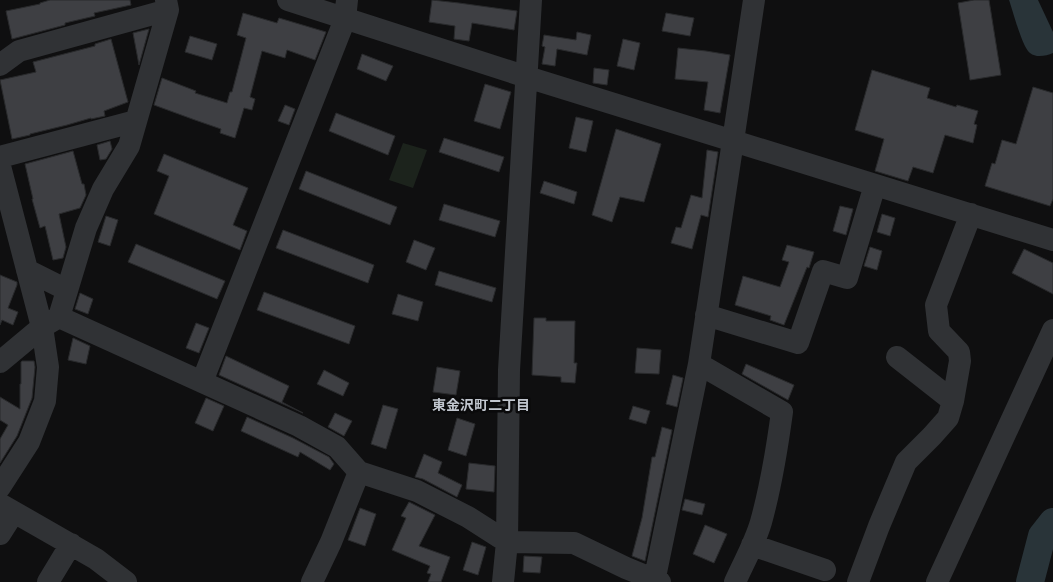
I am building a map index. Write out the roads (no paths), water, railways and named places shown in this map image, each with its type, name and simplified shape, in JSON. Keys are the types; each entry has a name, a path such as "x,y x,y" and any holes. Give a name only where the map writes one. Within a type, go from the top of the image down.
{"street":[{"path":"288,0 346,9 527,77 1053,240"},
{"path":"503,582 507,542 509,370 531,0"},
{"path":"50,322 202,382 299,426 337,447 359,472 417,491 468,517 507,542 574,543 656,581 699,364 754,0"},
{"path":"0,65 19,50 167,5"},
{"path":"0,362 50,322 67,290 86,228 102,190 129,146 167,5"},
{"path":"202,382 346,9"},
{"path":"0,157 136,121"},
{"path":"0,166 27,270 50,322 45,401 29,442 0,487"},
{"path":"706,315 798,343 823,270 847,278 875,185"},
{"path":"858,582 906,462 948,418 960,361 959,352 939,331 936,305 971,214"},
{"path":"27,270 67,290"},
{"path":"937,582 1053,330"},
{"path":"897,357 953,401"},
{"path":"699,364 782,412 776,457 761,523 735,582"},
{"path":"312,582 331,542 359,472"},
{"path":"0,534 7,508 96,559 126,582"},
{"path":"48,582 70,544"},
{"path":"752,545 825,570"}],"waterway":[{"path":"1030,582 1042,536 1053,522"}],"district":[{"name":"東金沢町二丁目","path":"481,405"}]}
